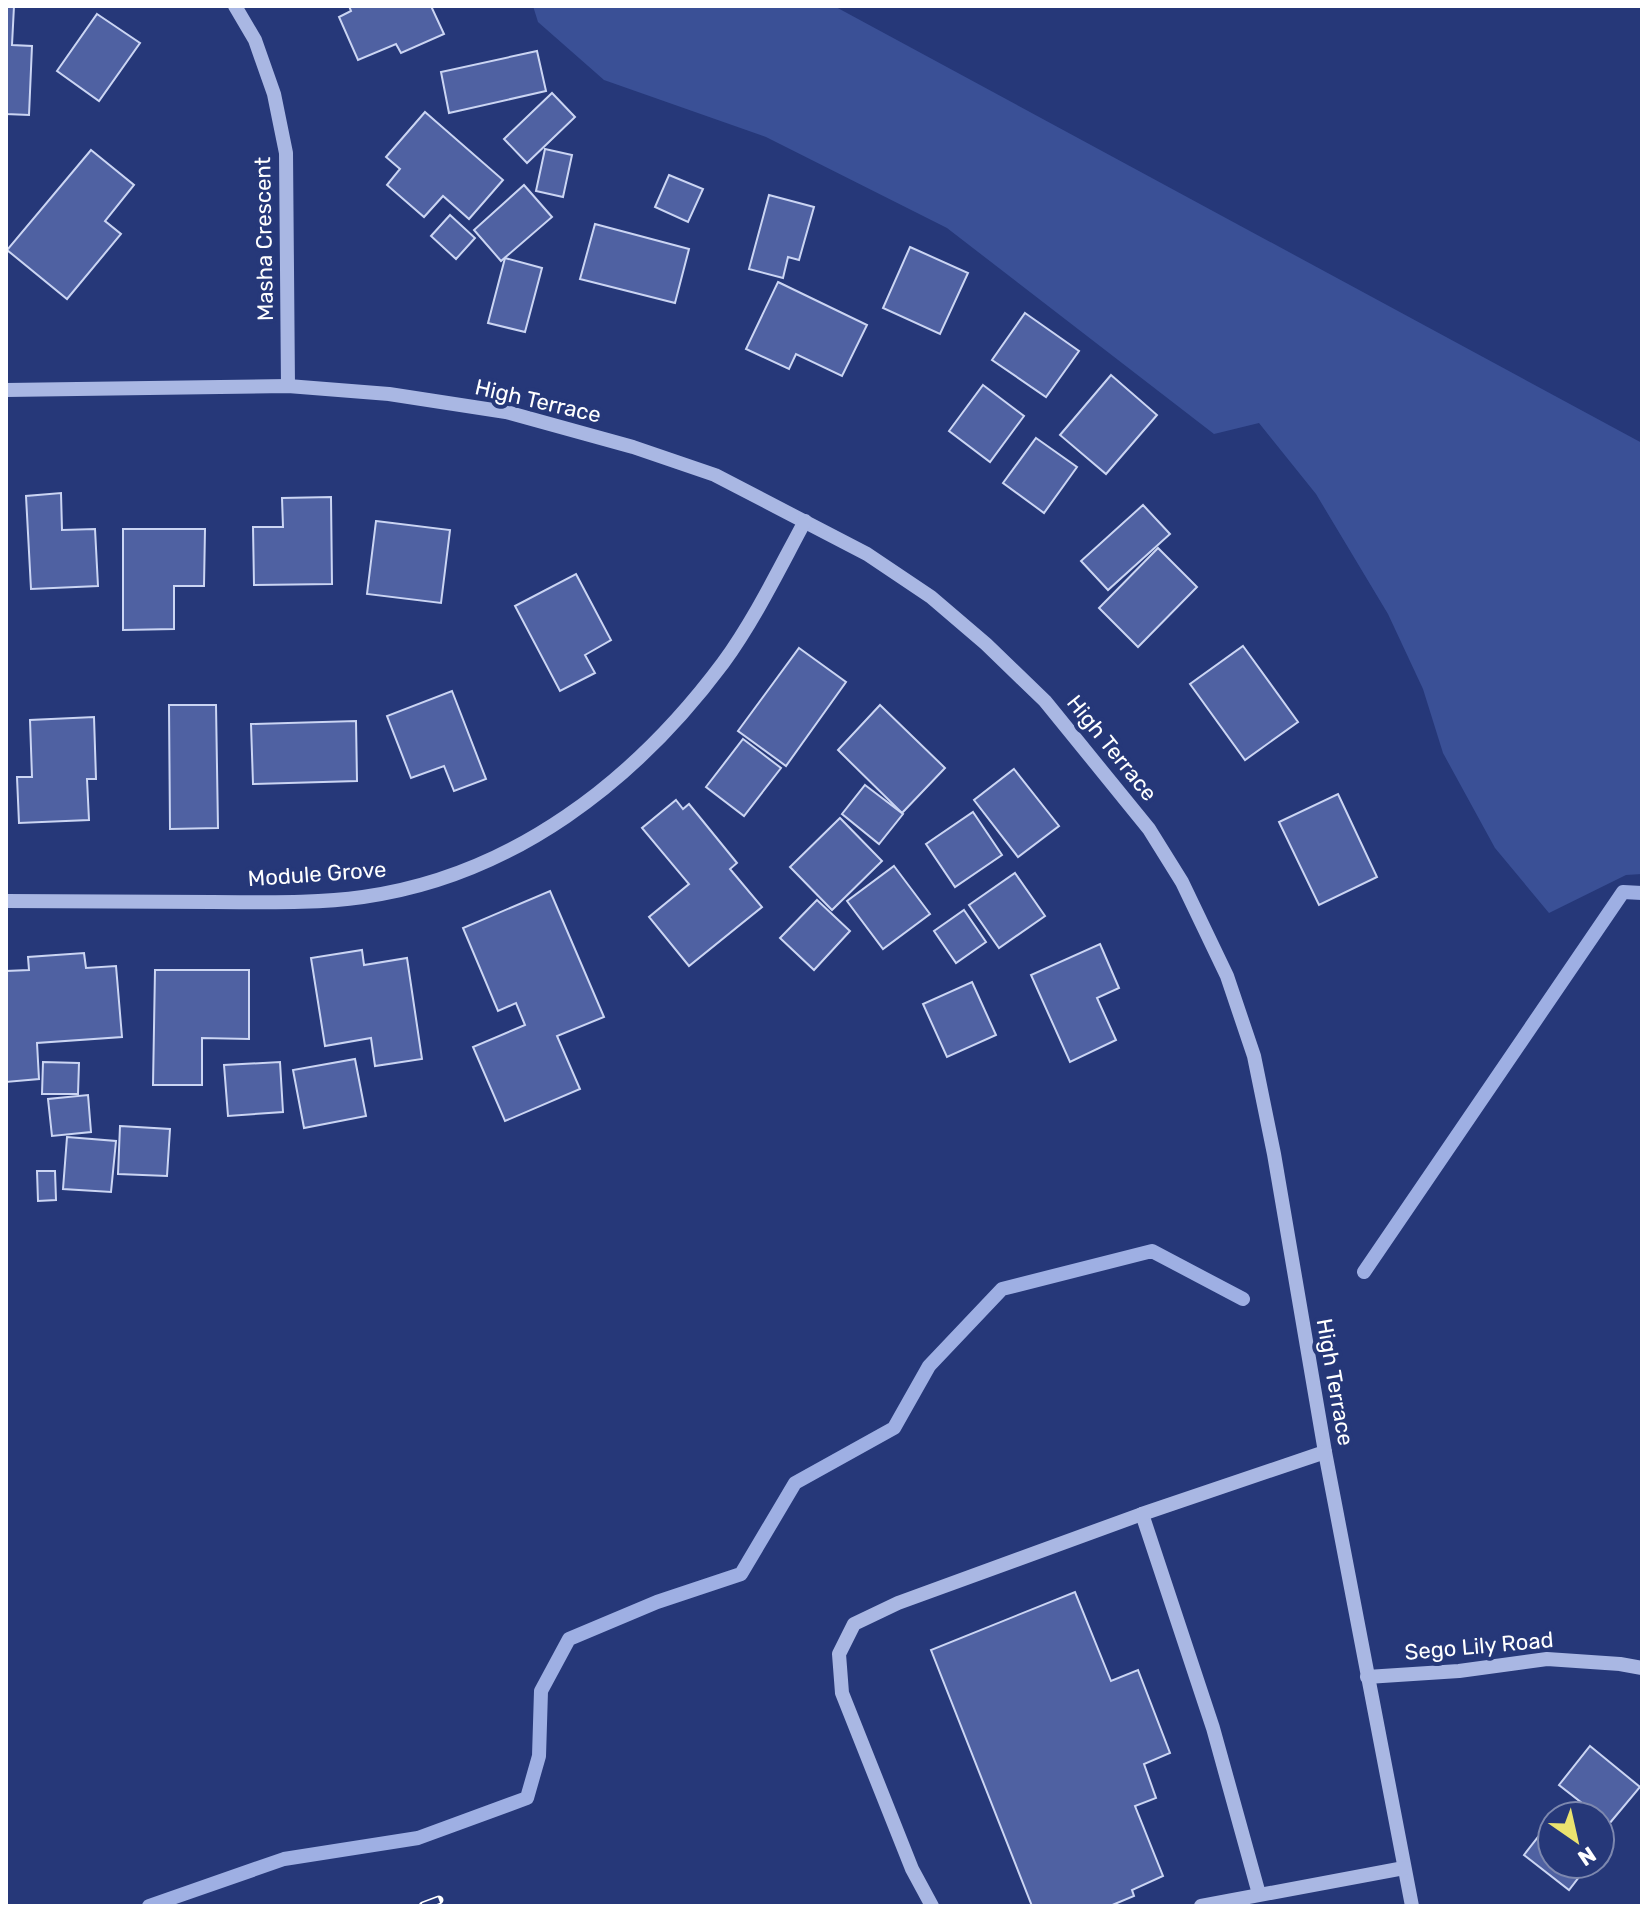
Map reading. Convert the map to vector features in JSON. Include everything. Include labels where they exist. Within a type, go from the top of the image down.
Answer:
[{"type":"street","name":"Masha Crescent","points":[[235,6],[255,40],[274,94],[286,153],[288,386]]},
{"type":"street","name":"High Terrace","points":[[6,390],[288,386],[389,394],[506,412],[633,447],[715,475],[867,554],[931,597],[1045,701],[1149,829],[1182,882],[1227,976],[1254,1056],[1277,1169],[1325,1452],[1412,1906]]},
{"type":"street","name":"Module Grove","points":[[6,901],[269,902],[362,897],[432,883],[501,856],[581,808],[628,770],[672,727],[724,660],[760,604],[805,521]]},
{"type":"street","points":[[932,1906],[912,1869],[842,1693],[839,1654],[854,1624],[898,1603],[1142,1514],[1325,1452]]},
{"type":"street","points":[[1142,1514],[1213,1728],[1259,1894]]},
{"type":"street","name":"Sego Lily Road","points":[[1367,1677],[1459,1671],[1547,1659],[1642,1668]]},
{"type":"street","points":[[1201,1906],[1404,1868]]},
{"type":"shaded area","points":[[533,6],[834,6],[1642,443],[1642,874],[1626,875],[1549,913],[1495,848],[1443,753],[1423,689],[1388,614],[1316,494],[1259,423],[1214,434],[947,228],[766,137],[604,80],[538,22]]},
{"type":"building","points":[[6,6],[14,6],[12,45],[32,46],[29,115],[6,114]]},
{"type":"building","points":[[349,6],[431,6],[444,34],[401,53],[396,44],[358,60],[339,17],[351,11]]},
{"type":"building","points":[[97,14],[140,43],[99,101],[57,71]]},
{"type":"building","points":[[537,51],[546,91],[449,113],[441,72]]},
{"type":"building","points":[[552,93],[575,117],[527,163],[504,139]]},
{"type":"building","points":[[425,112],[503,180],[469,219],[443,196],[424,217],[387,185],[400,169],[386,157]]},
{"type":"building","points":[[545,149],[572,155],[563,197],[536,191]]},
{"type":"building","points":[[91,150],[134,185],[105,221],[121,234],[67,299],[7,250]]},
{"type":"building","points":[[669,175],[703,189],[688,222],[655,207]]},
{"type":"building","points":[[524,185],[552,217],[501,261],[474,230]]},
{"type":"building","points":[[769,195],[814,207],[799,260],[788,257],[783,278],[749,269]]},
{"type":"building","points":[[450,215],[475,238],[456,259],[431,236]]},
{"type":"building","points":[[595,224],[689,249],[675,303],[580,279]]},
{"type":"building","points":[[910,247],[968,273],[940,334],[883,308]]},
{"type":"building","points":[[505,258],[542,268],[525,332],[488,323]]},
{"type":"building","points":[[778,282],[867,325],[842,376],[796,354],[789,369],[746,349]]},
{"type":"building","points":[[1025,313],[1079,351],[1046,397],[992,360]]},
{"type":"building","points":[[1111,375],[1157,415],[1106,474],[1060,435]]},
{"type":"building","points":[[983,385],[1024,416],[990,462],[949,431]]},
{"type":"building","points":[[1036,438],[1077,467],[1044,513],[1003,483]]},
{"type":"building","points":[[61,493],[62,530],[95,529],[98,586],[31,589],[26,496]]},
{"type":"building","points":[[331,497],[332,584],[254,585],[253,527],[283,527],[282,498]]},
{"type":"building","points":[[1143,505],[1170,534],[1108,590],[1081,561]]},
{"type":"building","points":[[376,521],[450,530],[441,603],[367,594]]},
{"type":"building","points":[[123,529],[205,529],[204,586],[174,586],[174,629],[123,630]]},
{"type":"building","points":[[1158,548],[1197,587],[1138,647],[1099,608]]},
{"type":"building","points":[[576,574],[611,640],[585,655],[595,673],[560,691],[515,606]]},
{"type":"building","points":[[1243,646],[1298,722],[1245,760],[1190,684]]},
{"type":"building","points":[[799,648],[846,682],[786,766],[738,731]]},
{"type":"building","points":[[452,691],[486,779],[454,791],[444,766],[411,778],[387,716]]},
{"type":"building","points":[[169,705],[216,705],[218,828],[170,829]]},
{"type":"building","points":[[880,705],[945,768],[902,813],[838,750]]},
{"type":"building","points":[[94,717],[96,779],[87,779],[89,820],[19,823],[17,777],[32,777],[30,720]]},
{"type":"building","points":[[356,721],[357,781],[253,784],[251,724]]},
{"type":"building","points":[[743,739],[781,768],[744,816],[706,787]]},
{"type":"building","points":[[1014,769],[1059,826],[1018,857],[974,800]]},
{"type":"building","points":[[865,785],[903,814],[879,844],[842,814]]},
{"type":"building","points":[[1338,794],[1377,877],[1319,905],[1279,822]]},
{"type":"building","points":[[676,800],[683,809],[689,804],[737,863],[730,869],[762,907],[689,966],[649,917],[689,884],[642,828]]},
{"type":"building","points":[[973,812],[1002,855],[955,887],[926,844]]},
{"type":"building","points":[[840,818],[882,861],[832,910],[790,867]]},
{"type":"building","points":[[894,866],[930,914],[883,949],[847,901]]},
{"type":"building","points":[[1015,873],[1045,916],[999,948],[969,905]]},
{"type":"building","points":[[550,891],[604,1017],[557,1036],[580,1089],[505,1121],[473,1047],[525,1025],[516,1003],[498,1011],[463,928]]},
{"type":"building","points":[[817,900],[850,931],[814,970],[780,938]]},
{"type":"building","points":[[964,910],[986,942],[956,963],[934,931]]},
{"type":"building","points":[[1100,944],[1119,988],[1097,998],[1116,1040],[1070,1062],[1031,975]]},
{"type":"building","points":[[362,950],[364,965],[407,958],[422,1059],[375,1066],[371,1038],[325,1046],[311,958]]},
{"type":"building","points":[[84,953],[86,968],[116,966],[122,1037],[37,1043],[39,1079],[6,1082],[6,971],[29,970],[28,957]]},
{"type":"building","points":[[155,970],[249,970],[249,1039],[202,1038],[202,1085],[153,1085]]},
{"type":"building","points":[[972,982],[996,1035],[947,1057],[923,1004]]},
{"type":"building","points":[[355,1059],[366,1116],[304,1128],[293,1070]]},
{"type":"building","points":[[43,1062],[79,1063],[78,1094],[42,1094]]},
{"type":"building","points":[[280,1062],[283,1112],[228,1116],[224,1065]]},
{"type":"building","points":[[88,1095],[91,1132],[52,1136],[48,1099]]},
{"type":"building","points":[[120,1126],[170,1129],[167,1176],[118,1174]]},
{"type":"building","points":[[67,1137],[116,1141],[111,1192],[63,1189]]},
{"type":"building","points":[[37,1171],[55,1171],[56,1200],[38,1201]]},
{"type":"building","points":[[1075,1592],[1111,1681],[1138,1670],[1170,1753],[1144,1764],[1156,1798],[1135,1806],[1163,1876],[1132,1890],[1134,1896],[1110,1906],[1032,1906],[931,1650]]},
{"type":"building","points":[[1590,1746],[1640,1787],[1616,1816],[1616,1800],[1578,1800],[1559,1785]]},
{"type":"building","points":[[1536,1840],[1536,1864],[1524,1855]]},
{"type":"building","points":[[1556,1880],[1577,1880],[1569,1890]]},
{"type":"waterway","points":[[1364,1272],[1623,892],[1642,893]]},
{"type":"waterway","points":[[149,1906],[284,1859],[418,1838],[527,1798],[539,1756],[541,1691],[569,1639],[657,1602],[741,1574],[795,1483],[894,1428],[929,1366],[1002,1289],[1152,1251],[1243,1299]]},
{"type":"railway","points":[[423,1906],[439,1900]]}]
